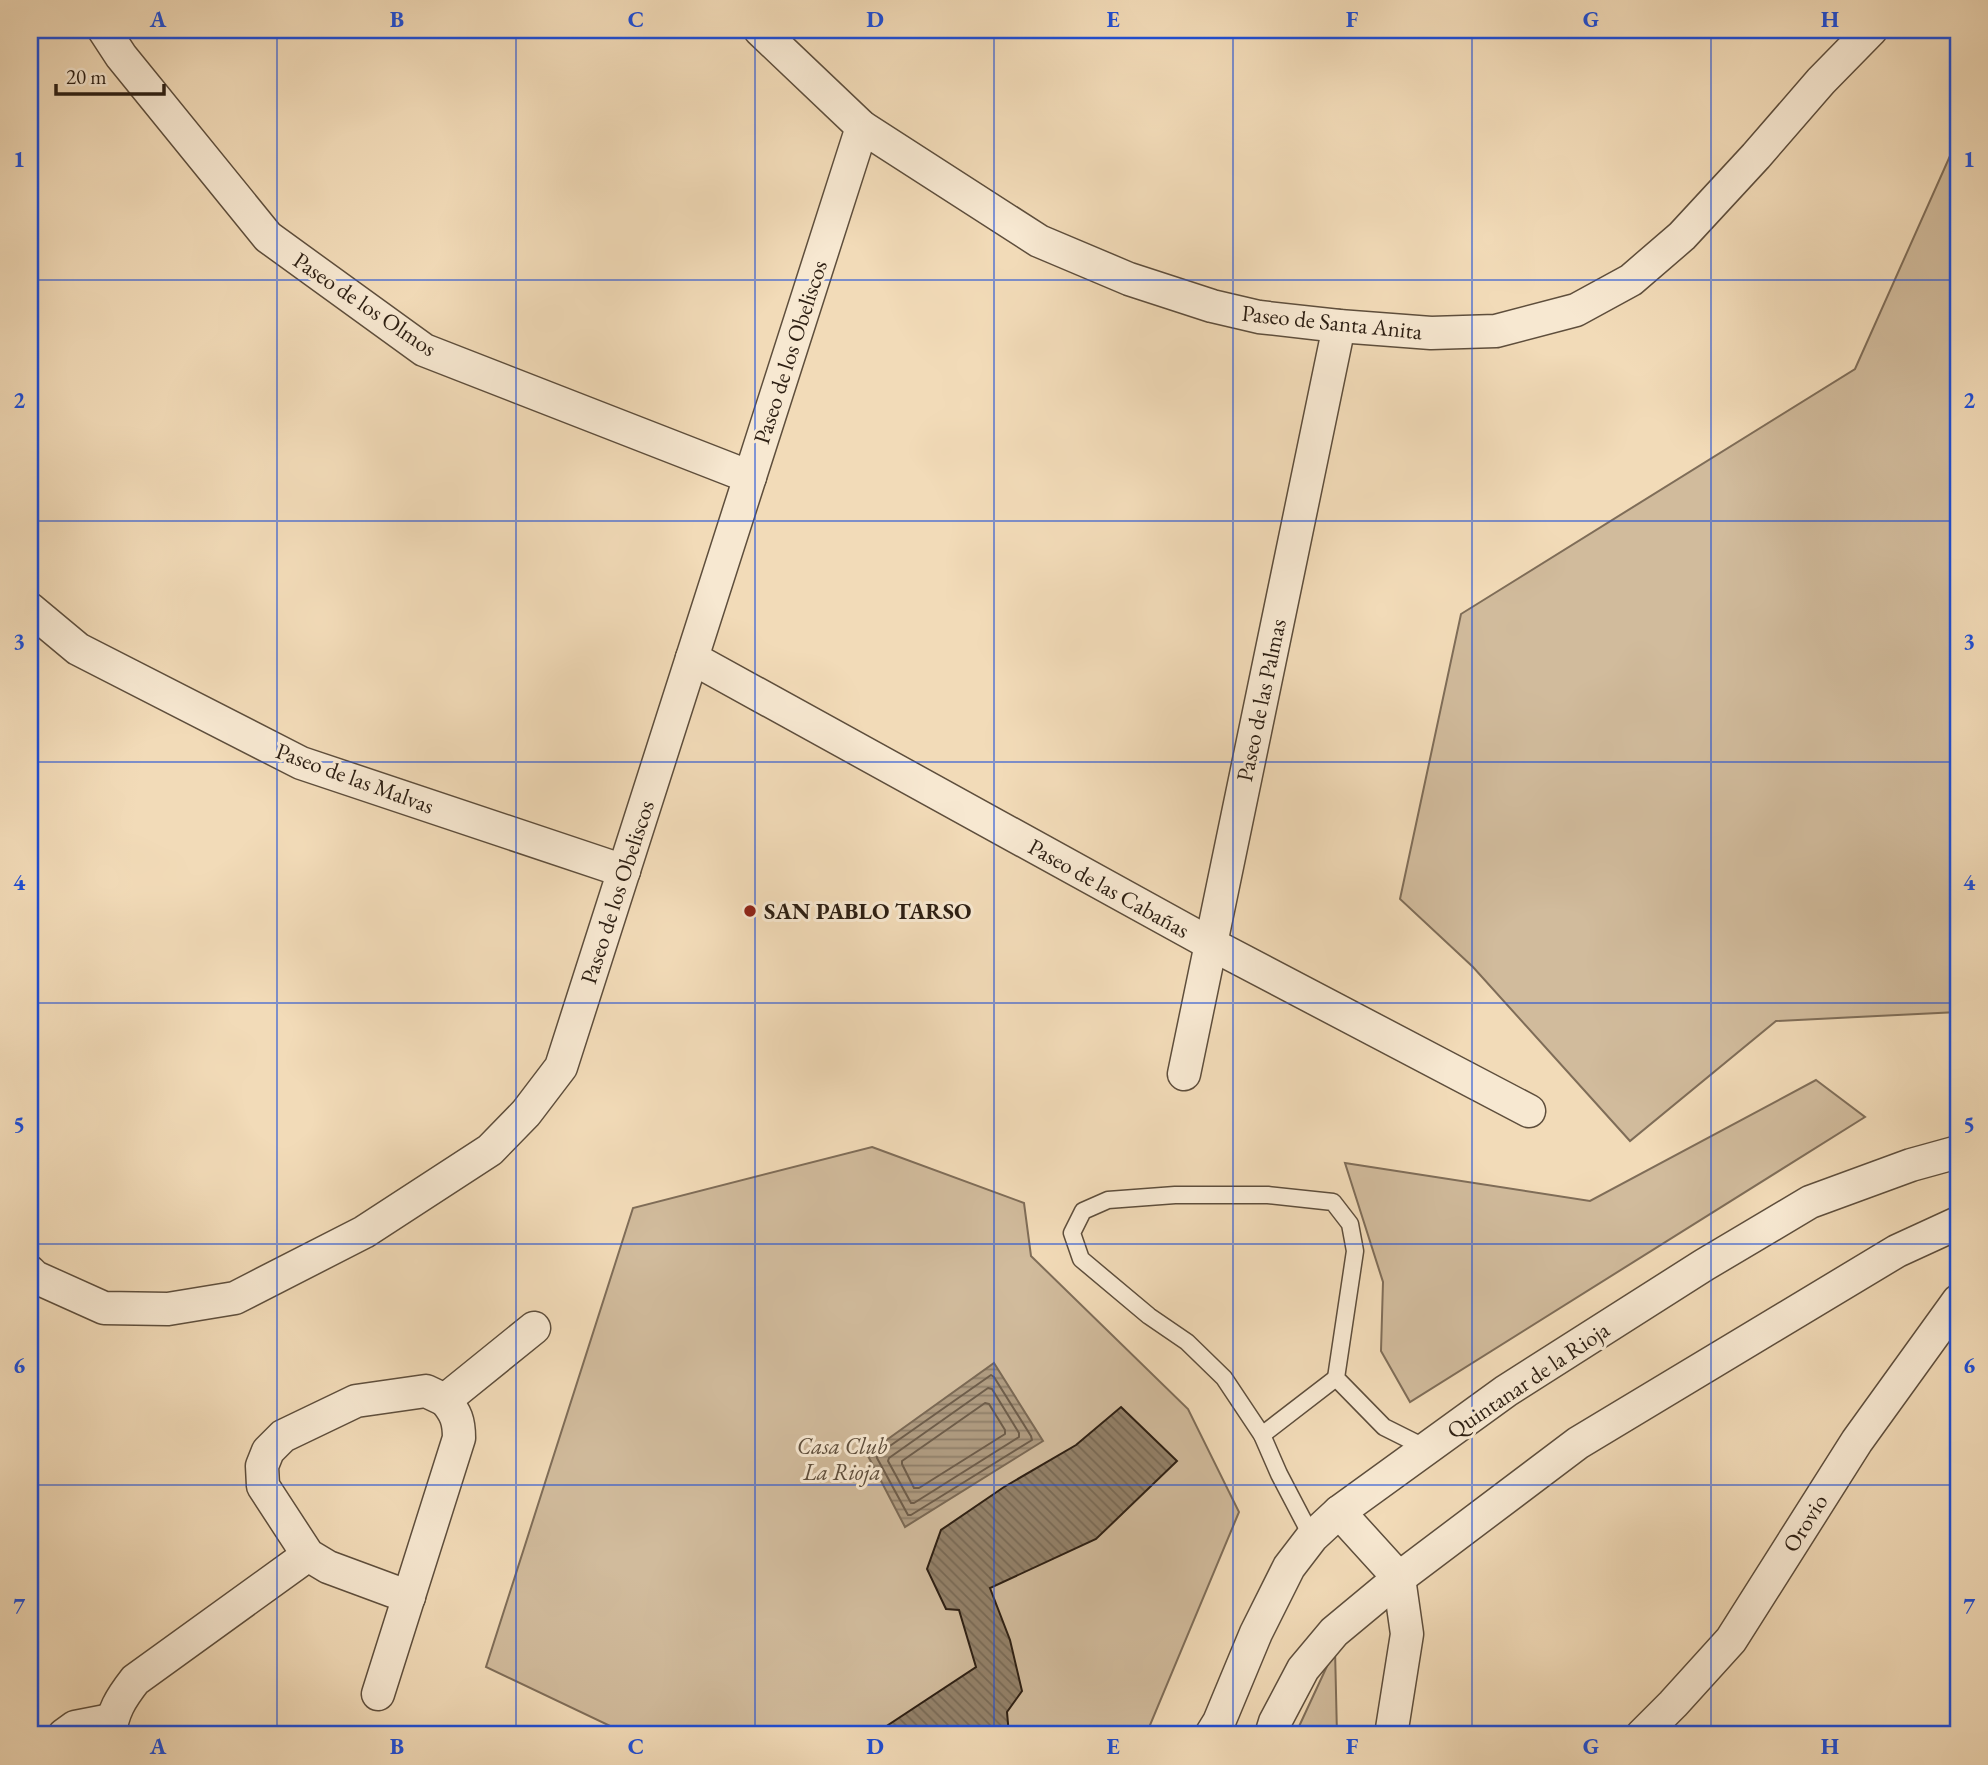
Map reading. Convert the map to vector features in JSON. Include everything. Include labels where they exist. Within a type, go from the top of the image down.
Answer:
[{"type":"street","name":"Paseo de los Olmos","points":[[104,30],[121,56],[268,237],[424,350],[750,477]]},
{"type":"street","name":"Paseo de Santa Anita","points":[[760,30],[862,127],[1040,241],[1129,279],[1212,306],[1259,317],[1431,333],[1496,331],[1576,310],[1631,280],[1682,236],[1821,81],[1871,30]]},
{"type":"street","name":"Paseo de los Obeliscos","points":[[30,1272],[35,1277],[104,1308],[168,1309],[234,1298],[364,1232],[490,1150],[526,1114],[561,1067],[862,127]]},
{"type":"street","name":"Paseo de las Palmas","points":[[1184,1074],[1339,326]]},
{"type":"street","name":"Paseo de las Malvas","points":[[30,609],[78,649],[301,763],[624,871]]},
{"type":"street","name":"Paseo de las Cabañas","points":[[692,658],[1211,944],[1529,1111]]},
{"type":"street","name":"Quintanar de la Rioja","points":[[1211,1735],[1256,1633],[1289,1567],[1312,1537],[1339,1512],[1517,1383],[1704,1265],[1810,1202],[1911,1165],[1958,1152]]},
{"type":"street","points":[[1271,1735],[1303,1669],[1334,1632],[1399,1578],[1578,1443],[1897,1251],[1958,1223]]},
{"type":"street","name":"Orovio","points":[[1642,1735],[1731,1640],[1857,1441],[1958,1301]]},
{"type":"street","points":[[445,1400],[534,1328]]},
{"type":"street","points":[[378,1694],[409,1597],[459,1438],[456,1412],[445,1400],[426,1391],[356,1401],[283,1436],[268,1451],[262,1466],[263,1486],[308,1555],[328,1567],[409,1597]]},
{"type":"street","points":[[1339,1512],[1399,1578],[1407,1634],[1391,1735]]},
{"type":"street","points":[[64,1735],[75,1727],[111,1728],[118,1702],[135,1680],[308,1555]]},
{"type":"lane","points":[[1262,1435],[1336,1378],[1355,1251],[1350,1224],[1332,1202],[1268,1195],[1175,1195],[1108,1200],[1083,1211],[1072,1233],[1081,1259],[1149,1315],[1187,1342],[1224,1378],[1262,1435],[1312,1537]]},
{"type":"lane","points":[[1336,1378],[1384,1427],[1426,1448]]},
{"type":"green space","points":[[1958,138],[1958,1012],[1776,1021],[1630,1141],[1473,967],[1400,899],[1461,614],[1855,369]]},
{"type":"green space","points":[[1816,1080],[1865,1117],[1410,1402],[1381,1351],[1383,1282],[1345,1163],[1590,1201]]},
{"type":"green space","name":"Casa Club La Rioja","points":[[872,1147],[1024,1203],[1031,1256],[1188,1409],[1239,1512],[1148,1730],[1143,1735],[629,1735],[486,1667],[633,1208]]},
{"type":"green space","points":[[1335,1649],[1337,1735],[1295,1735]]},
{"type":"water","points":[[994,1363],[1043,1441],[905,1527],[867,1454]]},
{"type":"building","points":[[1121,1407],[1177,1461],[1096,1539],[990,1588],[1010,1640],[1022,1691],[1007,1712],[1009,1735],[873,1735],[976,1667],[959,1610],[946,1609],[927,1569],[941,1530],[1004,1487],[1076,1445]]},
{"type":"place","name":"SAN PABLO TARSO","points":[[750,911]]}]
